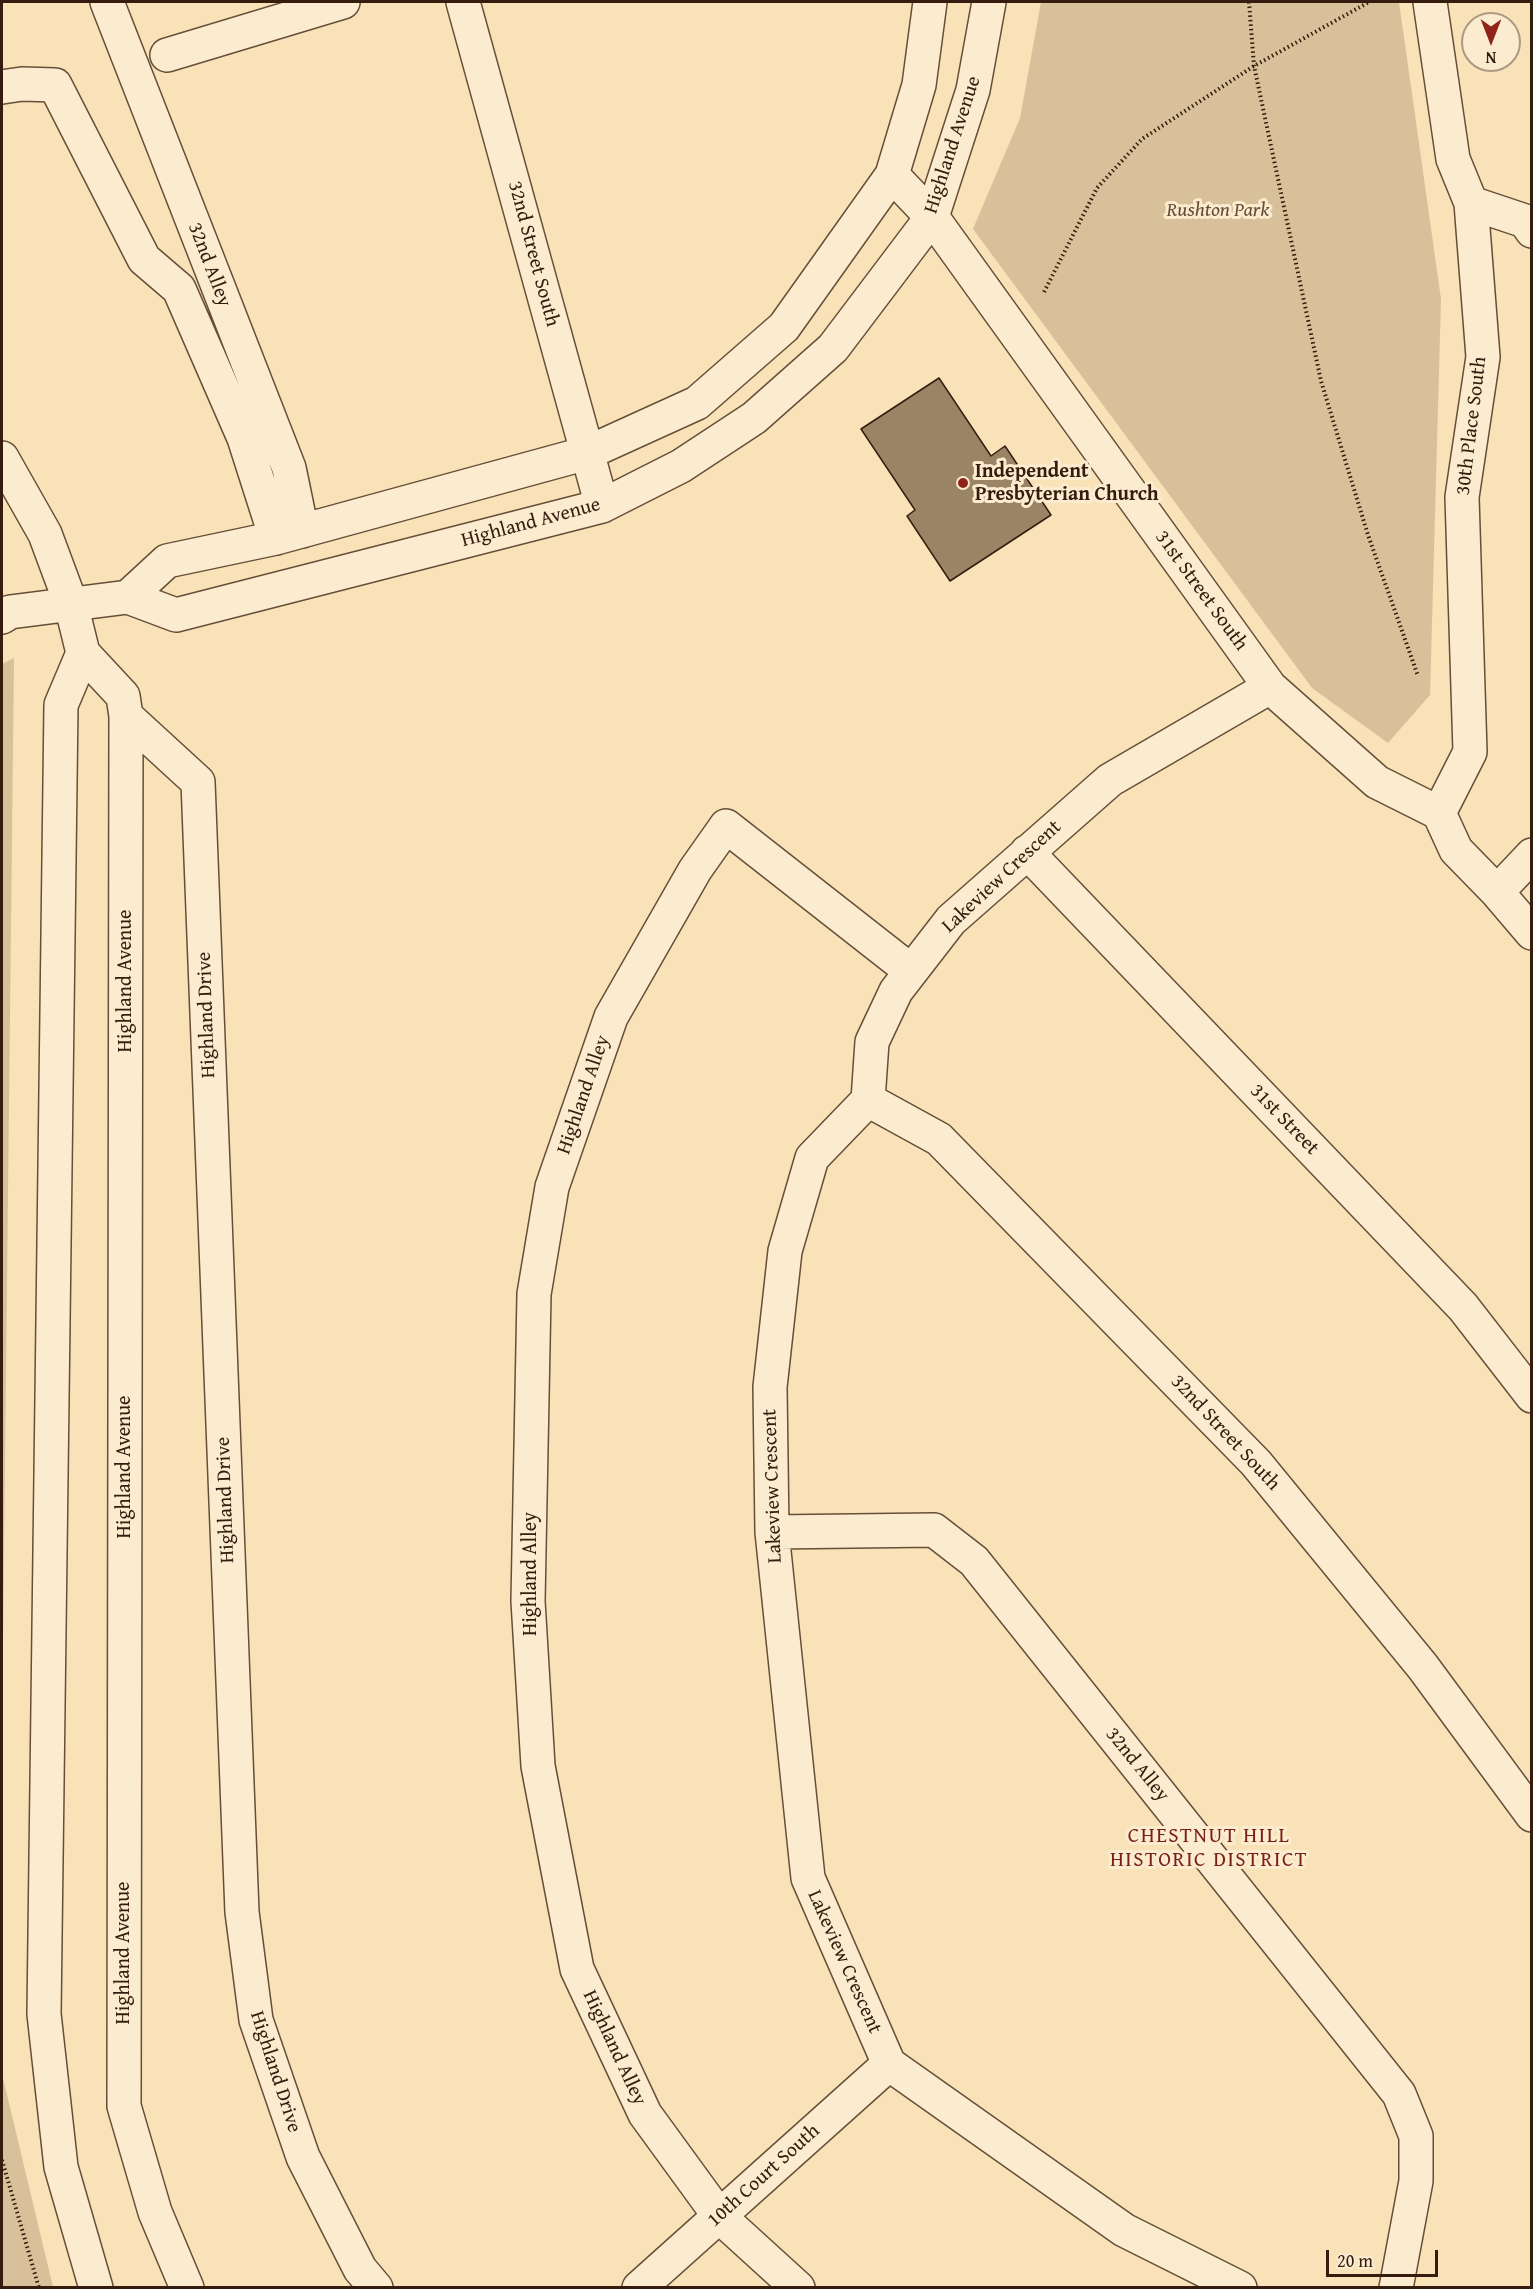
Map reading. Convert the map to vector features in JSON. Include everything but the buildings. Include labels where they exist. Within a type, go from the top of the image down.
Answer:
[{"type":"street","name":"32nd Alley","points":[[107,2],[289,468],[289,535]]},
{"type":"street","points":[[167,55],[343,2]]},
{"type":"street","name":"32nd Street South","points":[[463,2],[602,506]]},
{"type":"street","points":[[128,597],[167,561],[289,535],[587,453],[697,403],[784,327],[892,175],[919,85],[930,2]]},
{"type":"street","name":"Highland Avenue","points":[[187,2288],[155,2212],[124,2106],[126,716],[123,696],[83,653],[71,604],[128,597],[176,615],[602,506],[681,466],[754,418],[833,348],[932,217],[973,90],[989,2]]},
{"type":"street","name":"30th Place South","points":[[1430,2],[1454,159],[1471,202],[1483,357],[1462,497],[1470,752],[1439,813]]},
{"type":"street","points":[[2,87],[22,84],[55,85],[144,259],[179,289],[289,535]]},
{"type":"street","name":"31st Street South","points":[[892,175],[932,217],[1270,687],[1377,782],[1439,813]]},
{"type":"street","points":[[1471,202],[1525,221],[1532,231]]},
{"type":"street","points":[[2,458],[45,534],[71,604],[10,612],[2,616]]},
{"type":"street","points":[[83,653],[61,705],[44,2014],[61,2168],[96,2288]]},
{"type":"street","name":"Lakeview Crescent","points":[[889,2064],[808,1878],[772,1532],[770,1387],[785,1251],[813,1158],[868,1100],[872,1042],[896,991],[951,920],[1110,780],[1270,687]]},
{"type":"street","name":"Highland Drive","points":[[126,716],[198,782],[242,1912],[256,2020],[303,2157],[360,2269],[376,2288]]},
{"type":"street","points":[[1439,813],[1456,850],[1497,892],[1532,933]]},
{"type":"street","name":"Highland Alley","points":[[798,2288],[720,2217],[645,2114],[577,1969],[538,1766],[528,1601],[534,1294],[552,1187],[611,1017],[695,870],[726,826],[911,971]]},
{"type":"street","name":"31st Street","points":[[1027,852],[1463,1307],[1532,1396]]},
{"type":"street","points":[[1497,892],[1532,855]]},
{"type":"street","name":"32nd Street South","points":[[868,1100],[939,1139],[1256,1463],[1423,1667],[1532,1815]]},
{"type":"street","name":"32nd Alley","points":[[772,1532],[934,1530],[974,1561],[1399,2094],[1416,2136],[1416,2181],[1396,2288]]},
{"type":"street","points":[[889,2064],[1124,2230],[1240,2288]]},
{"type":"street","name":"10th Court South","points":[[639,2288],[889,2064]]},
{"type":"path","points":[[1249,2],[1254,66],[1321,381],[1368,535],[1418,676]]},
{"type":"path","points":[[1044,292],[1097,188],[1142,139],[1254,66],[1369,2]]},
{"type":"path","points":[[2,2160],[29,2262],[39,2288]]},
{"type":"green space","name":"Rushton Park","points":[[1041,2],[1399,2],[1441,299],[1430,695],[1388,743],[1312,688],[973,229],[1020,118]]},
{"type":"green space","points":[[14,658],[2,1729],[2,664]]},
{"type":"green space","points":[[2,2074],[53,2287],[2,2287]]},
{"type":"place","name":"Independent Presbyterian Church","points":[[963,483]]},
{"type":"district","name":"CHESTNUT HILL HISTORIC DISTRICT","points":[[1209,1849]]}]
